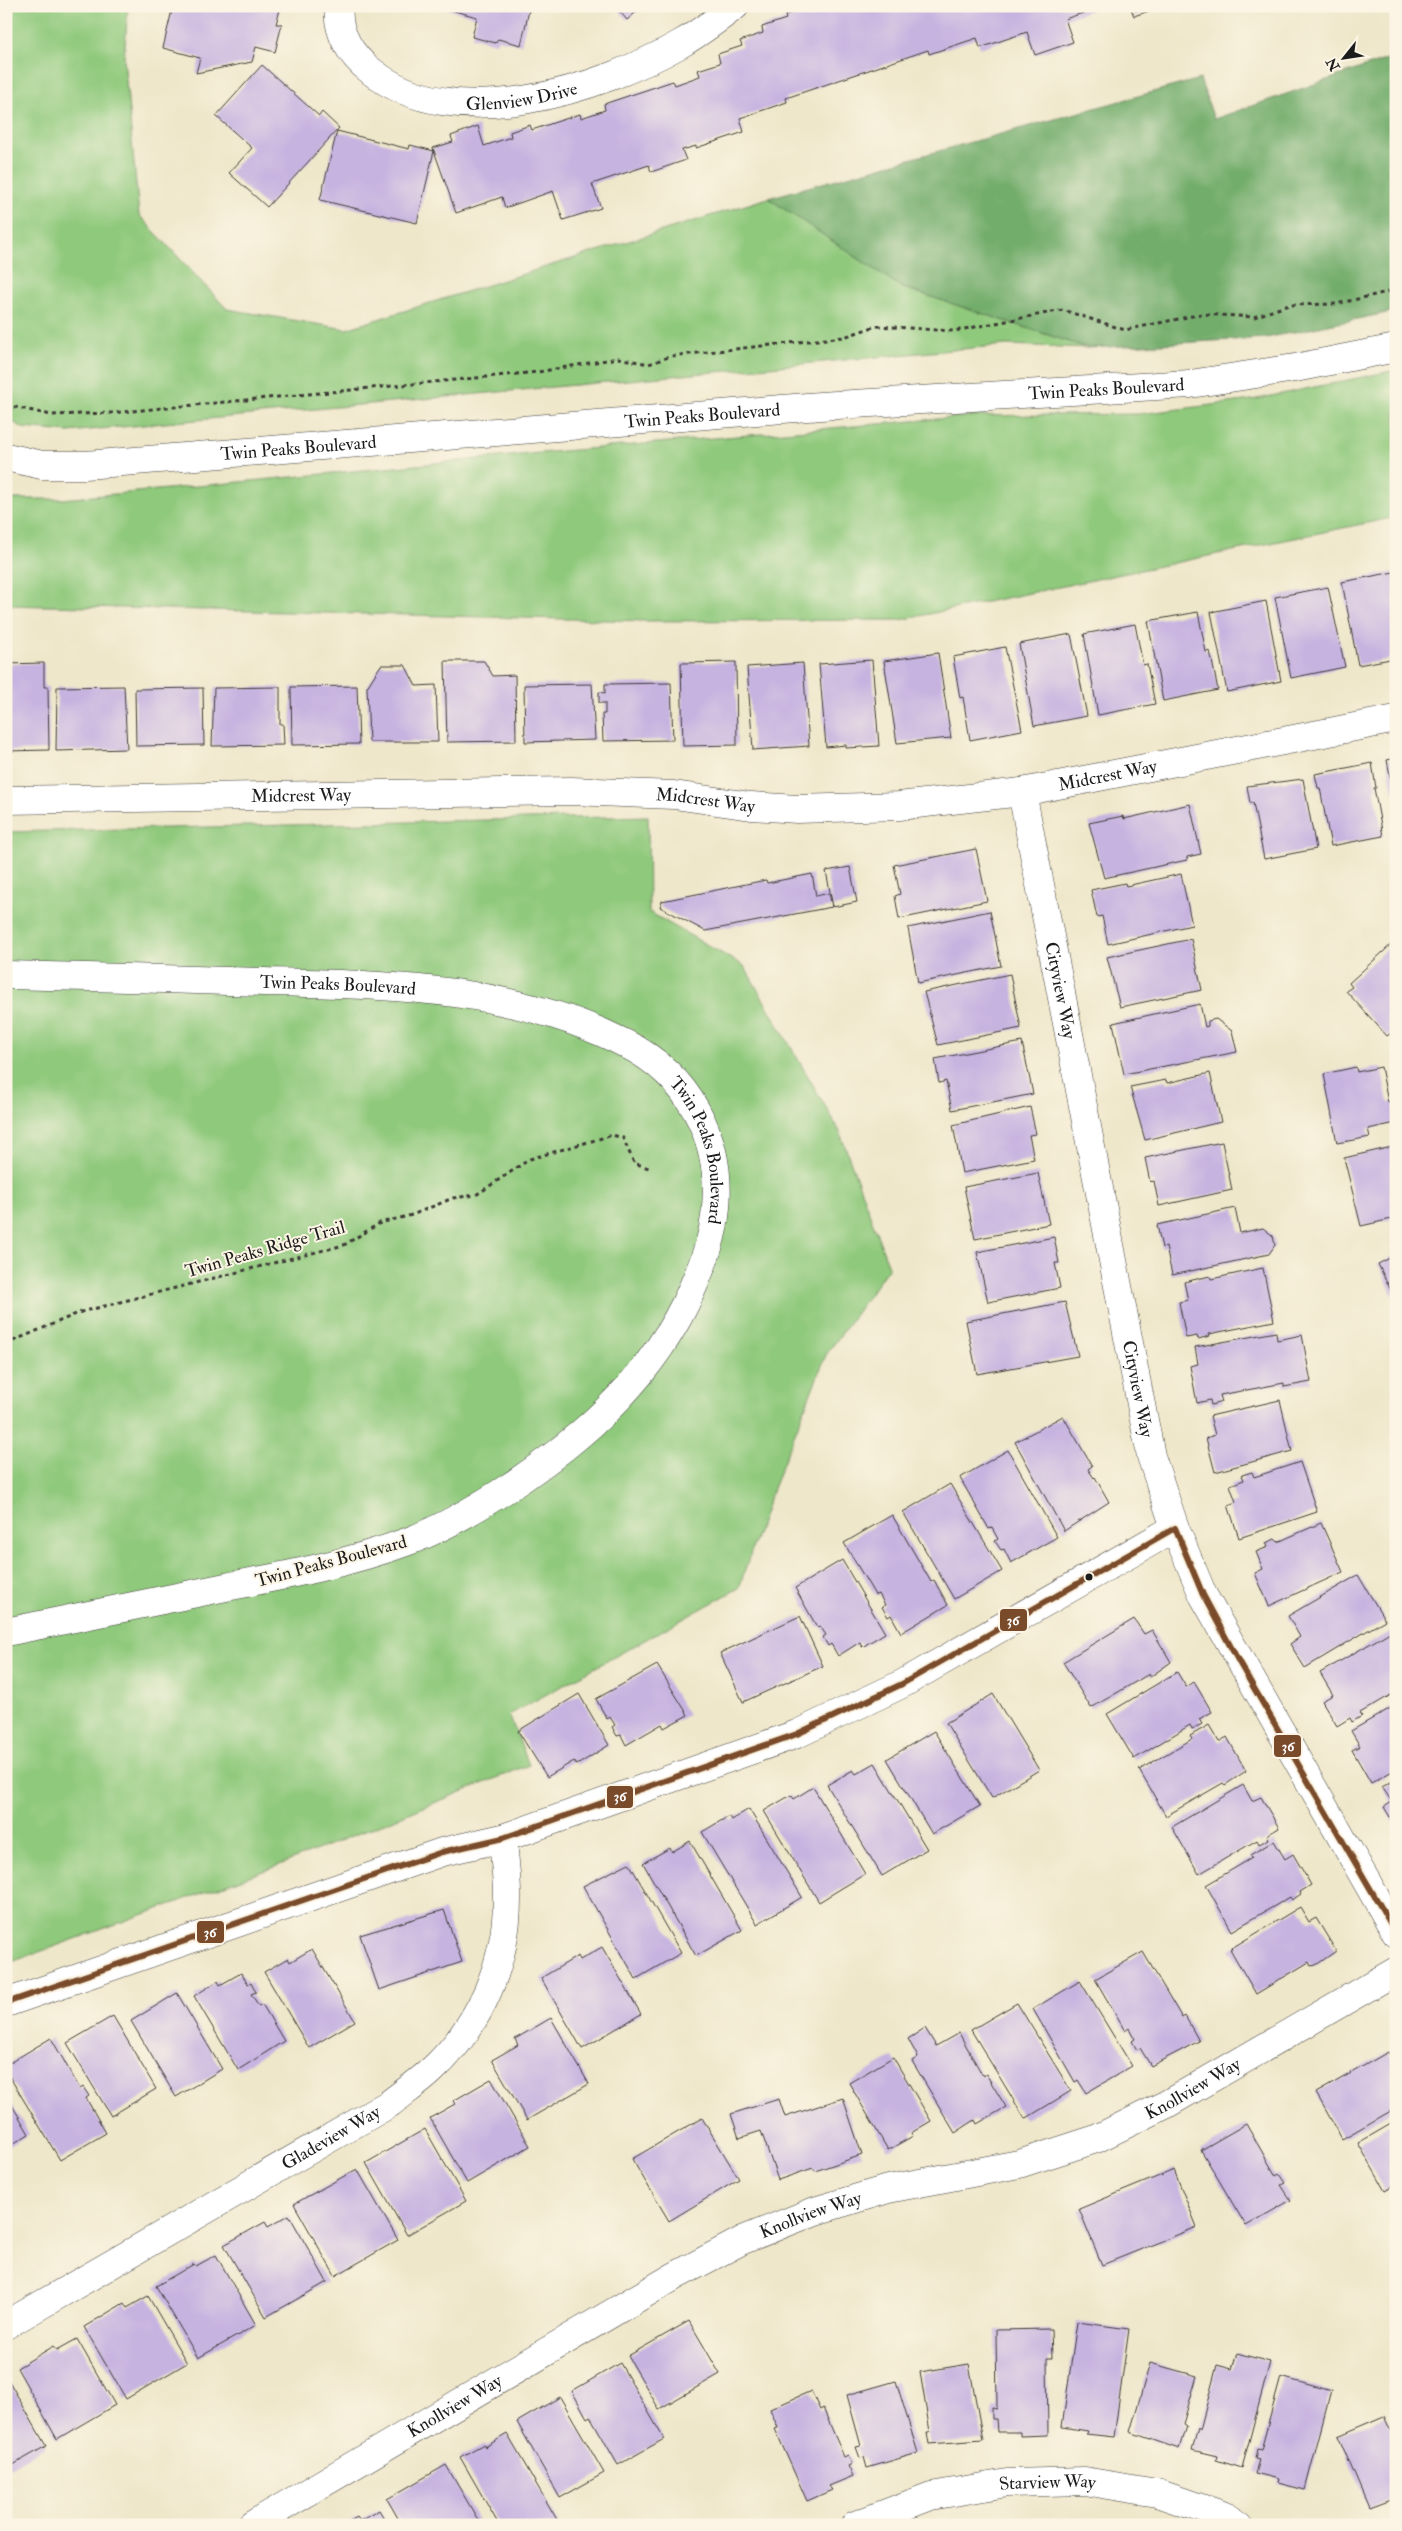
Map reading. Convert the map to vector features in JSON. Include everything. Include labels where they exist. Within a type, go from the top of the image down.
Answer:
[{"type":"street","name":"Glenview Drive","points":[[339,6],[344,38],[352,53],[379,78],[422,98],[474,104],[533,97],[590,83],[645,61],[682,43],[735,6]]},
{"type":"street","name":"Twin Peaks Boulevard","points":[[6,457],[42,464],[85,465],[820,406],[1190,384],[1271,372],[1396,348]]},
{"type":"street","name":"Midcrest Way","points":[[6,800],[571,791],[674,796],[751,806],[797,809],[899,806],[1022,792],[1396,719]]},
{"type":"street","name":"Cityview Way","points":[[1022,792],[1151,1456],[1175,1528],[1203,1595],[1236,1656],[1396,1933]]},
{"type":"street","name":"Twin Peaks Boulevard","points":[[6,975],[287,982],[439,990],[510,1001],[542,1010],[593,1029],[631,1046],[663,1069],[691,1099],[702,1119],[711,1145],[717,1183],[714,1225],[702,1267],[682,1313],[650,1362],[619,1398],[585,1431],[539,1467],[488,1501],[414,1539],[355,1558],[282,1576],[6,1632]]},
{"type":"street","points":[[6,2002],[442,1852],[503,1838],[796,1734],[902,1684],[1175,1528]]},
{"type":"street","name":"Gladeview Way","points":[[6,2325],[389,2104],[431,2071],[466,2032],[490,1990],[503,1943],[507,1896],[503,1838]]},
{"type":"street","name":"Knollview Way","points":[[252,2525],[675,2276],[744,2240],[815,2211],[888,2189],[1019,2164],[1096,2139],[1167,2104],[1396,1971]]},
{"type":"street","name":"Starview Way","points":[[854,2525],[931,2496],[1008,2483],[1084,2481],[1157,2493],[1227,2517],[1239,2525]]},
{"type":"path","points":[[6,405],[51,415],[111,413],[538,372],[618,358],[649,364],[671,356],[844,337],[876,326],[954,331],[1063,310],[1125,330],[1202,314],[1254,317],[1289,305],[1336,304],[1396,290]]},
{"type":"path","name":"Twin Peaks Ridge Trail","points":[[6,1344],[82,1312],[344,1245],[380,1223],[412,1216],[453,1198],[476,1195],[530,1159],[612,1135],[623,1138],[634,1163],[649,1168]]},
{"type":"green space","points":[[6,6],[128,6],[124,59],[139,215],[227,309],[346,329],[768,198],[901,287],[1088,348],[1006,345],[68,432],[23,428],[6,418]]},
{"type":"green space","points":[[1396,56],[1396,311],[1266,338],[1088,348],[901,287],[768,198],[1200,79],[1214,119]]},
{"type":"green space","points":[[1396,370],[1396,517],[900,620],[644,621],[6,605],[6,499],[63,499],[551,452],[971,416],[1139,414],[1252,400]]},
{"type":"green space","points":[[648,816],[649,912],[744,966],[839,1130],[889,1267],[826,1355],[770,1496],[739,1588],[509,1715],[529,1765],[277,1866],[6,1964],[6,832]]},
{"type":"building","points":[[173,6],[281,6],[276,24],[282,24],[275,52],[256,47],[252,62],[196,73],[200,58],[163,48]]},
{"type":"building","points":[[436,6],[530,6],[521,45],[498,39],[496,43],[472,37],[477,17]]},
{"type":"building","points":[[615,6],[643,6],[627,20]]},
{"type":"building","points":[[824,6],[1101,7],[1065,19],[1073,42],[1035,55],[1027,32],[980,48],[977,38],[929,54],[928,50],[786,98],[787,102],[740,118],[744,132],[696,148],[696,146],[682,150],[686,160],[651,172],[649,165],[592,184],[601,208],[563,220],[553,191],[505,208],[502,197],[456,213],[433,148],[453,142],[451,136],[478,126],[484,146],[511,137],[510,132],[530,125],[532,130],[580,114],[581,118],[605,110],[604,104],[673,81],[675,85],[700,76],[698,70],[720,63],[718,54],[742,46],[740,41],[763,33],[762,27],[786,19],[785,15],[807,7],[809,11]]},
{"type":"building","points":[[1130,6],[1161,6],[1161,7],[1134,16]]},
{"type":"building","points":[[262,65],[319,116],[322,112],[339,128],[267,207],[229,173],[252,148],[216,116]]},
{"type":"building","points":[[337,131],[409,149],[410,145],[434,151],[417,223],[320,200]]},
{"type":"building","points":[[1394,572],[1396,658],[1358,665],[1342,582]]},
{"type":"building","points":[[1328,587],[1345,667],[1291,678],[1275,597]]},
{"type":"building","points":[[1266,601],[1281,681],[1227,692],[1211,612]]},
{"type":"building","points":[[1198,612],[1206,652],[1210,651],[1218,690],[1163,701],[1148,621]]},
{"type":"building","points":[[1135,624],[1143,665],[1147,664],[1155,704],[1098,715],[1084,634]]},
{"type":"building","points":[[1071,634],[1087,716],[1034,726],[1019,644]]},
{"type":"building","points":[[1005,647],[1022,730],[970,740],[963,697],[960,698],[953,657]]},
{"type":"building","points":[[938,653],[951,738],[897,743],[884,661]]},
{"type":"building","points":[[872,660],[879,746],[846,748],[846,745],[826,747],[819,664]]},
{"type":"building","points":[[445,661],[484,661],[493,676],[515,675],[516,741],[447,742]]},
{"type":"building","points":[[736,662],[737,745],[683,746],[681,663]]},
{"type":"building","points":[[44,663],[44,687],[48,687],[49,750],[6,751],[6,664]]},
{"type":"building","points":[[803,663],[809,746],[753,750],[747,667]]},
{"type":"building","points":[[381,665],[405,665],[416,686],[436,685],[438,742],[369,742],[367,687]]},
{"type":"building","points":[[671,683],[673,740],[603,741],[602,714],[605,714],[605,703],[599,703],[599,692],[605,693],[605,684]]},
{"type":"building","points":[[592,684],[595,740],[525,742],[524,685]]},
{"type":"building","points":[[124,686],[127,749],[56,751],[57,687]]},
{"type":"building","points":[[357,686],[359,744],[292,745],[291,687]]},
{"type":"building","points":[[280,687],[280,724],[283,724],[284,745],[212,746],[214,688]]},
{"type":"building","points":[[203,688],[204,745],[136,746],[135,689]]},
{"type":"building","points":[[1396,758],[1396,790],[1393,791],[1387,760]]},
{"type":"building","points":[[1372,763],[1376,788],[1374,788],[1383,836],[1331,846],[1320,788],[1318,788],[1315,774]]},
{"type":"building","points":[[1303,779],[1316,849],[1264,859],[1253,803],[1250,803],[1247,786]]},
{"type":"building","points":[[1190,804],[1201,854],[1187,857],[1187,860],[1104,878],[1089,823],[1123,816],[1124,819]]},
{"type":"building","points":[[976,849],[987,901],[899,919],[895,896],[900,894],[894,865]]},
{"type":"building","points":[[850,867],[857,902],[833,907],[826,871]]},
{"type":"building","points":[[812,874],[816,896],[829,893],[832,907],[705,931],[660,907],[662,901],[766,880],[767,883]]},
{"type":"building","points":[[1181,874],[1192,925],[1108,944],[1102,916],[1097,917],[1091,890],[1125,883],[1126,886]]},
{"type":"building","points":[[990,911],[1001,966],[918,983],[908,928]]},
{"type":"building","points":[[1191,939],[1202,990],[1120,1007],[1107,957]]},
{"type":"building","points":[[1394,942],[1396,943],[1396,1029],[1387,1036],[1346,991],[1352,987],[1349,983]]},
{"type":"building","points":[[1010,974],[1021,1028],[938,1045],[924,992]]},
{"type":"building","points":[[1200,1004],[1205,1027],[1208,1026],[1208,1021],[1216,1019],[1232,1031],[1237,1052],[1124,1074],[1113,1023]]},
{"type":"building","points":[[1022,1042],[1033,1094],[952,1110],[946,1081],[939,1083],[935,1059]]},
{"type":"building","points":[[1356,1067],[1357,1072],[1381,1067],[1388,1102],[1394,1101],[1396,1123],[1368,1129],[1370,1137],[1337,1143],[1324,1074]]},
{"type":"building","points":[[1210,1073],[1221,1122],[1145,1140],[1130,1087],[1166,1080],[1167,1083]]},
{"type":"building","points":[[1030,1107],[1036,1134],[1029,1135],[1034,1159],[962,1173],[953,1125]]},
{"type":"building","points":[[1222,1142],[1232,1190],[1159,1206],[1154,1181],[1150,1182],[1145,1158]]},
{"type":"building","points":[[1392,1147],[1393,1153],[1396,1152],[1396,1218],[1361,1226],[1344,1158]]},
{"type":"building","points":[[1038,1173],[1049,1224],[975,1239],[964,1187]]},
{"type":"building","points":[[1235,1208],[1240,1233],[1263,1228],[1273,1236],[1275,1245],[1269,1254],[1172,1275],[1166,1247],[1162,1248],[1157,1225]]},
{"type":"building","points":[[1054,1237],[1059,1263],[1055,1263],[1060,1288],[988,1302],[977,1252]]},
{"type":"building","points":[[1396,1255],[1396,1301],[1378,1264]]},
{"type":"building","points":[[1263,1268],[1274,1321],[1209,1334],[1210,1336],[1198,1339],[1197,1336],[1186,1338],[1179,1302],[1188,1300],[1184,1282],[1210,1276],[1211,1279]]},
{"type":"building","points":[[1065,1302],[1078,1356],[977,1374],[966,1321]]},
{"type":"building","points":[[1276,1332],[1277,1340],[1302,1335],[1311,1382],[1284,1387],[1284,1383],[1220,1395],[1222,1402],[1211,1405],[1210,1400],[1197,1403],[1190,1366],[1198,1364],[1195,1347]]},
{"type":"building","points":[[1280,1400],[1292,1451],[1215,1472],[1206,1438],[1215,1435],[1210,1416]]},
{"type":"building","points":[[1063,1416],[1092,1466],[1088,1469],[1095,1477],[1109,1502],[1064,1531],[1015,1442]]},
{"type":"building","points":[[1008,1450],[1057,1537],[1011,1563],[1004,1549],[1001,1550],[995,1541],[998,1539],[992,1528],[989,1529],[960,1478]]},
{"type":"building","points":[[1300,1462],[1317,1512],[1239,1538],[1228,1505],[1236,1502],[1230,1485],[1244,1480],[1242,1475],[1252,1472],[1254,1477]]},
{"type":"building","points":[[950,1484],[1002,1571],[954,1599],[903,1512]]},
{"type":"building","points":[[892,1515],[931,1582],[934,1580],[948,1605],[901,1633],[891,1615],[888,1617],[882,1607],[885,1605],[879,1594],[875,1595],[844,1543]]},
{"type":"building","points":[[1321,1523],[1343,1572],[1269,1606],[1255,1573],[1263,1569],[1256,1552],[1268,1547],[1266,1543],[1275,1539],[1278,1542]]},
{"type":"building","points":[[842,1560],[885,1633],[862,1647],[860,1642],[838,1656],[831,1644],[828,1646],[823,1637],[826,1635],[820,1626],[817,1627],[795,1588]]},
{"type":"building","points":[[1358,1575],[1385,1620],[1305,1668],[1290,1644],[1300,1637],[1288,1616]]},
{"type":"building","points":[[800,1616],[823,1666],[743,1702],[720,1653]]},
{"type":"building","points":[[1134,1619],[1144,1634],[1152,1630],[1171,1662],[1150,1677],[1149,1674],[1091,1708],[1063,1662]]},
{"type":"building","points":[[1390,1632],[1396,1642],[1396,1692],[1360,1713],[1362,1716],[1352,1722],[1350,1718],[1337,1726],[1322,1701],[1333,1695],[1320,1673]]},
{"type":"building","points":[[657,1665],[688,1715],[664,1728],[662,1724],[626,1745],[621,1735],[617,1736],[612,1727],[615,1725],[610,1717],[607,1719],[596,1699]]},
{"type":"building","points":[[1177,1672],[1186,1687],[1194,1682],[1212,1712],[1199,1719],[1202,1724],[1192,1729],[1190,1725],[1134,1759],[1107,1714]]},
{"type":"building","points":[[579,1694],[609,1745],[577,1765],[574,1761],[547,1777],[518,1731]]},
{"type":"building","points":[[993,1694],[1039,1770],[992,1798],[946,1723]]},
{"type":"building","points":[[1396,1705],[1396,1769],[1371,1783],[1352,1750],[1360,1746],[1351,1731]]},
{"type":"building","points":[[1209,1725],[1219,1742],[1227,1737],[1246,1771],[1225,1785],[1223,1783],[1166,1816],[1139,1770],[1192,1739],[1190,1736]]},
{"type":"building","points":[[934,1731],[980,1806],[932,1834],[887,1759]]},
{"type":"building","points":[[875,1763],[927,1849],[882,1876],[827,1785],[853,1770],[856,1774]]},
{"type":"building","points":[[1396,1779],[1396,1827],[1384,1807],[1392,1802],[1382,1787]]},
{"type":"building","points":[[1243,1785],[1252,1801],[1261,1797],[1279,1828],[1267,1835],[1269,1839],[1259,1844],[1257,1840],[1199,1874],[1172,1827]]},
{"type":"building","points":[[813,1787],[865,1874],[819,1902],[764,1811],[791,1795],[794,1799]]},
{"type":"building","points":[[749,1809],[802,1897],[757,1924],[702,1832],[729,1816],[731,1820]]},
{"type":"building","points":[[690,1841],[742,1930],[696,1956],[643,1863],[670,1848],[672,1852]]},
{"type":"building","points":[[1274,1841],[1285,1859],[1293,1854],[1311,1885],[1292,1900],[1290,1897],[1232,1931],[1206,1885],[1252,1858],[1250,1855]]},
{"type":"building","points":[[629,1863],[681,1953],[636,1979],[583,1886]]},
{"type":"building","points":[[1300,1907],[1309,1922],[1316,1918],[1336,1951],[1316,1965],[1311,1966],[1309,1962],[1256,1994],[1230,1949]]},
{"type":"building","points":[[444,1910],[462,1962],[379,1990],[360,1935]]},
{"type":"building","points":[[602,1947],[641,2014],[582,2049],[541,1978],[578,1956],[580,1960]]},
{"type":"building","points":[[312,1949],[355,2021],[309,2048],[264,1972],[288,1958],[290,1962]]},
{"type":"building","points":[[1143,1952],[1182,2018],[1185,2016],[1199,2041],[1151,2066],[1140,2048],[1137,2050],[1132,2041],[1135,2039],[1129,2028],[1125,2031],[1095,1979]]},
{"type":"building","points":[[241,1973],[248,1984],[251,1982],[256,1992],[251,1994],[259,2006],[262,2004],[284,2041],[238,2070],[194,1996],[218,1981],[220,1985]]},
{"type":"building","points":[[1080,1981],[1132,2066],[1086,2093],[1078,2080],[1075,2082],[1033,2009]]},
{"type":"building","points":[[177,1993],[222,2069],[176,2097],[131,2021]]},
{"type":"building","points":[[1017,2003],[1071,2091],[1025,2119],[971,2030]]},
{"type":"building","points":[[113,2016],[156,2089],[111,2116],[67,2043]]},
{"type":"building","points":[[551,2018],[589,2084],[527,2120],[492,2060],[518,2045],[515,2039]]},
{"type":"building","points":[[925,2028],[936,2046],[959,2033],[983,2076],[986,2074],[1006,2107],[977,2124],[975,2120],[955,2133],[912,2061],[918,2057],[908,2039]]},
{"type":"building","points":[[51,2038],[80,2089],[83,2087],[89,2096],[86,2098],[106,2133],[60,2160],[6,2071],[6,2065]]},
{"type":"building","points":[[1388,2052],[1396,2066],[1396,2108],[1342,2139],[1316,2093]]},
{"type":"building","points":[[893,2057],[931,2121],[911,2133],[913,2136],[888,2150],[849,2083]]},
{"type":"building","points":[[491,2079],[530,2146],[467,2183],[430,2118],[455,2104],[453,2101]]},
{"type":"building","points":[[6,2095],[29,2134],[6,2148]]},
{"type":"building","points":[[843,2098],[862,2155],[815,2171],[813,2168],[778,2180],[761,2131],[739,2138],[731,2114],[779,2099],[785,2117]]},
{"type":"building","points":[[702,2118],[739,2179],[669,2221],[632,2159]]},
{"type":"building","points":[[1396,2121],[1396,2184],[1385,2190],[1358,2143]]},
{"type":"building","points":[[1246,2124],[1276,2176],[1279,2174],[1285,2183],[1281,2185],[1291,2200],[1246,2226],[1201,2150]]},
{"type":"building","points":[[425,2129],[466,2201],[407,2235],[366,2163]]},
{"type":"building","points":[[357,2169],[398,2240],[335,2276],[294,2204]]},
{"type":"building","points":[[1174,2170],[1197,2227],[1102,2265],[1079,2209]]},
{"type":"building","points":[[289,2215],[327,2282],[266,2317],[224,2245],[265,2222],[268,2227]]},
{"type":"building","points":[[216,2255],[256,2325],[198,2358],[156,2286],[194,2264],[196,2266]]},
{"type":"building","points":[[148,2296],[187,2363],[126,2399],[84,2327],[124,2303],[127,2308]]},
{"type":"building","points":[[689,2321],[720,2374],[659,2409],[628,2356]]},
{"type":"building","points":[[1077,2322],[1129,2329],[1114,2437],[1086,2434],[1087,2431],[1062,2427]]},
{"type":"building","points":[[1051,2329],[1052,2358],[1047,2358],[1048,2435],[1020,2436],[1020,2432],[997,2432],[996,2419],[992,2419],[992,2407],[997,2408],[996,2330]]},
{"type":"building","points":[[77,2339],[115,2405],[57,2439],[17,2368],[54,2346],[57,2350]]},
{"type":"building","points":[[1237,2353],[1270,2362],[1242,2468],[1216,2460],[1217,2456],[1192,2450],[1198,2428],[1200,2430],[1217,2365],[1232,2369]]},
{"type":"building","points":[[620,2363],[664,2439],[618,2465],[590,2416],[587,2418],[572,2391]]},
{"type":"building","points":[[1150,2363],[1197,2376],[1183,2424],[1186,2426],[1179,2449],[1130,2432]]},
{"type":"building","points":[[969,2364],[983,2440],[929,2444],[927,2432],[930,2432],[920,2372]]},
{"type":"building","points":[[6,2376],[46,2446],[6,2469]]},
{"type":"building","points":[[1281,2377],[1331,2391],[1305,2490],[1278,2483],[1279,2479],[1255,2473],[1259,2460],[1255,2459],[1257,2449],[1261,2450]]},
{"type":"building","points":[[896,2381],[918,2453],[867,2468],[864,2457],[860,2458],[856,2447],[861,2446],[847,2395]]},
{"type":"building","points":[[811,2391],[820,2410],[823,2408],[844,2457],[848,2455],[852,2464],[848,2466],[853,2476],[829,2486],[832,2490],[807,2501],[775,2429],[778,2428],[770,2409]]},
{"type":"building","points":[[560,2397],[604,2473],[560,2498],[517,2422]]},
{"type":"building","points":[[1385,2416],[1396,2441],[1396,2493],[1391,2495],[1393,2499],[1369,2508],[1338,2436]]},
{"type":"building","points":[[507,2434],[559,2523],[556,2525],[499,2525],[460,2457],[484,2444],[485,2447]]},
{"type":"building","points":[[446,2465],[481,2525],[402,2525],[387,2499]]},
{"type":"building","points":[[379,2510],[388,2525],[344,2525],[357,2517],[360,2521]]},
{"type":"transit line","name":"36","points":[[6,2003],[442,1852],[503,1838],[797,1734],[902,1684],[1175,1528],[1203,1595],[1240,1664],[1396,1933]]}]
